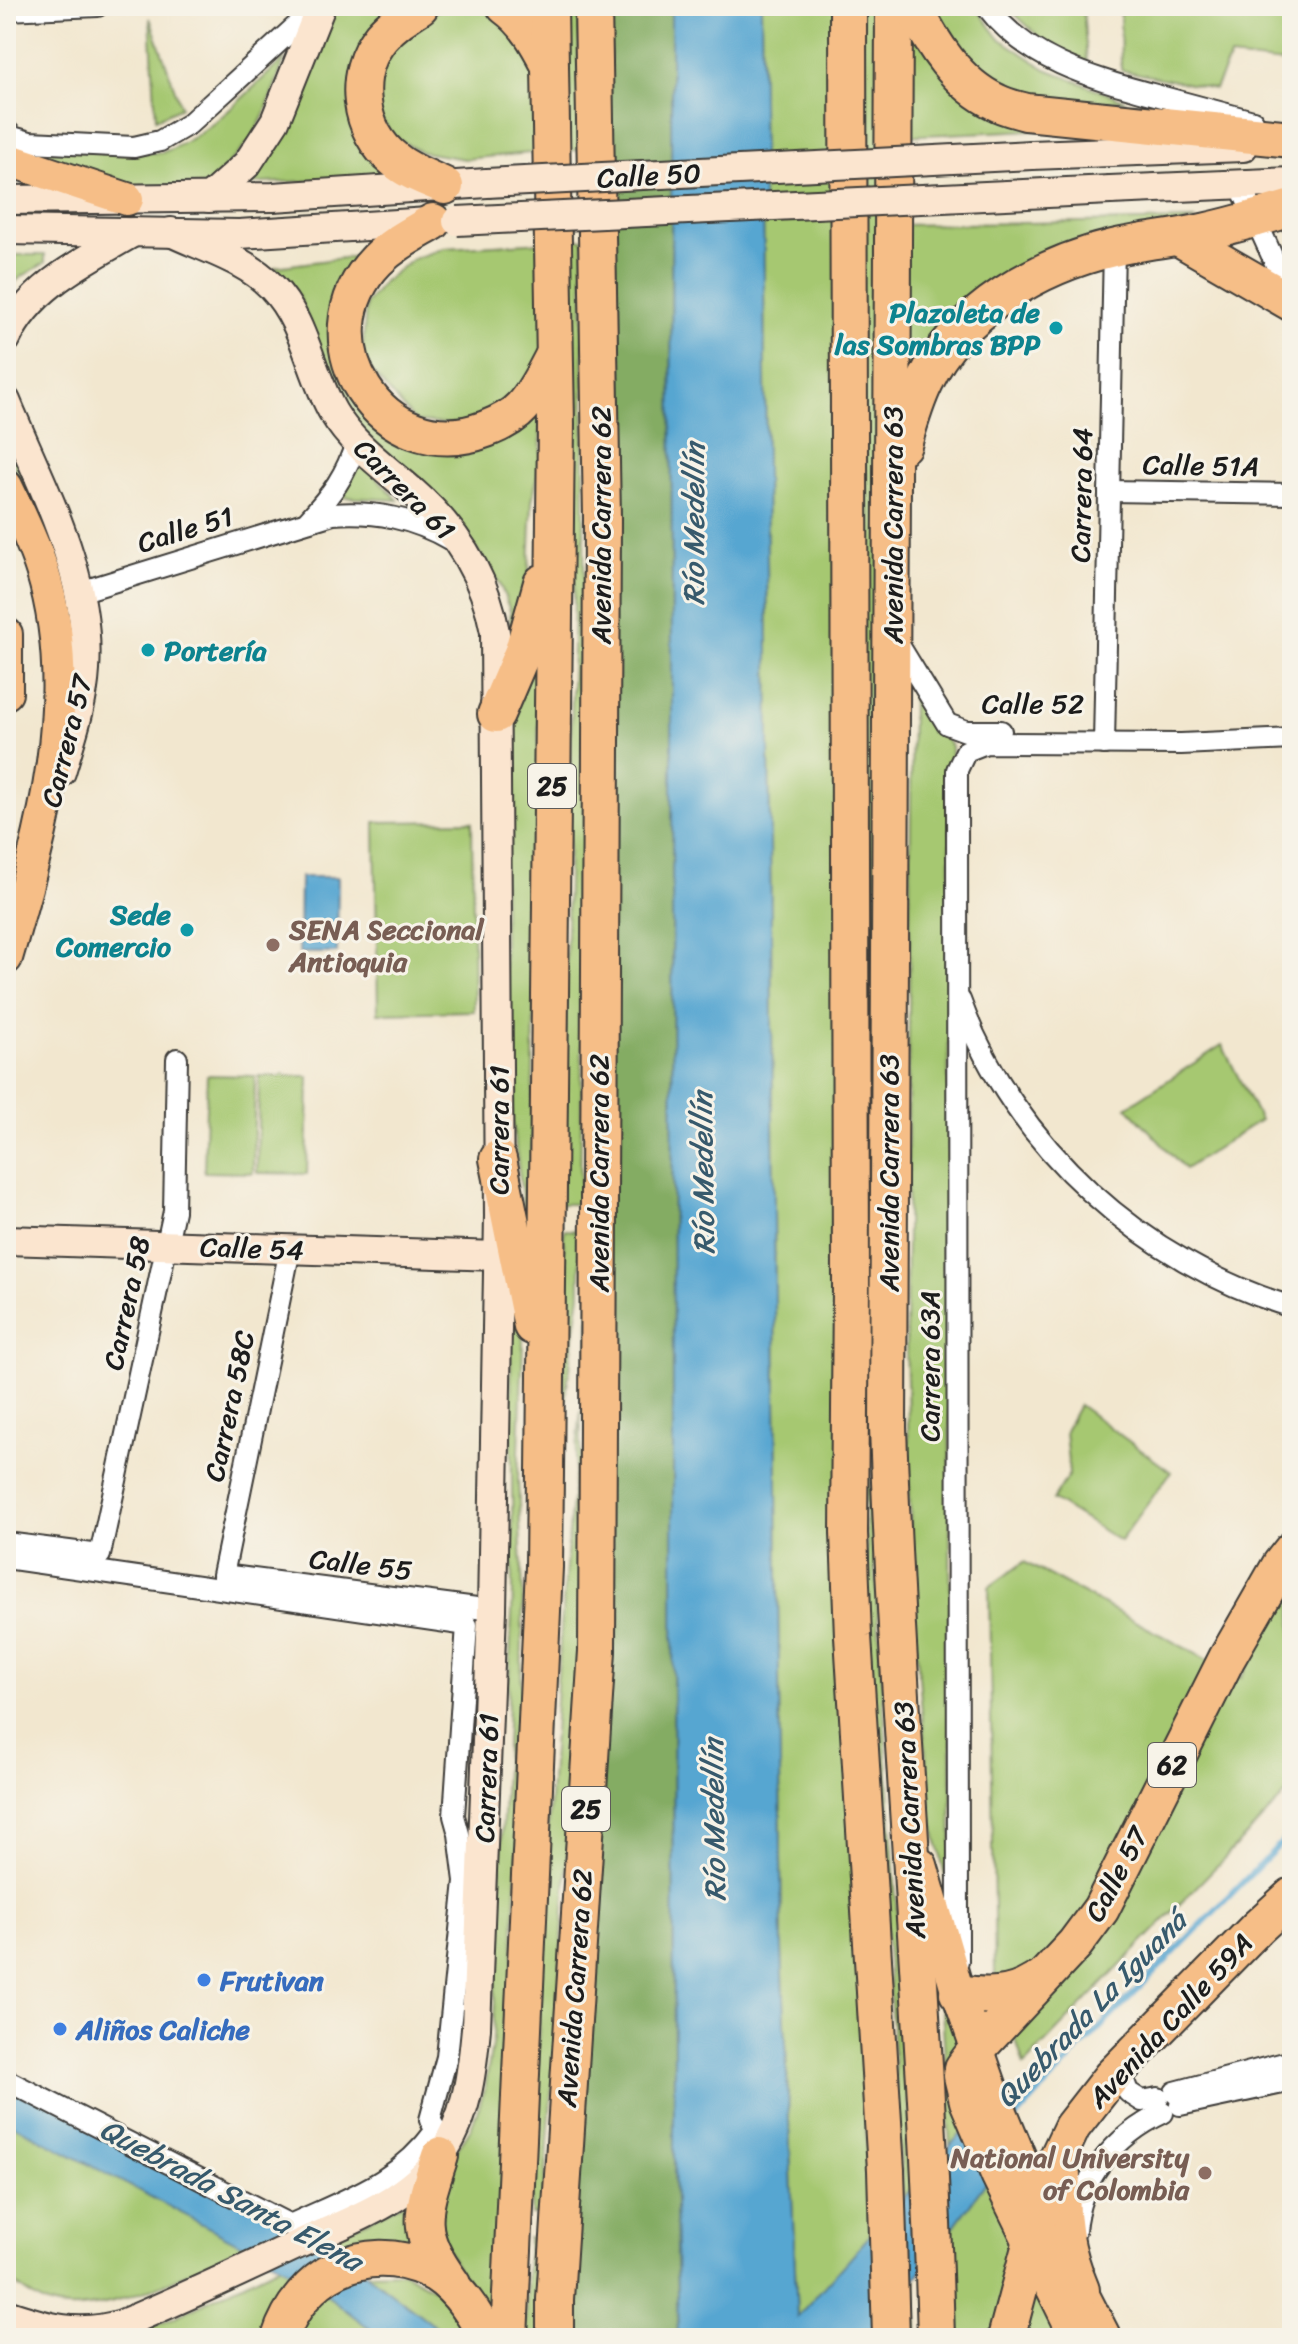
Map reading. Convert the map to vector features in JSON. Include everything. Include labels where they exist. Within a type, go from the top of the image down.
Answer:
[{"type":"highway","points":[[420,6],[401,18],[381,37],[366,62],[361,93],[366,120],[378,144],[394,160],[445,186]]},
{"type":"highway","points":[[505,6],[520,17],[533,34],[550,66]]},
{"type":"highway","name":"Avenida Carrera 62","points":[[509,2338],[544,1567],[556,515],[549,6]]},
{"type":"highway","name":"Avenida Carrera 62","points":[[555,2338],[597,1651],[602,518],[593,6]]},
{"type":"highway","name":"Avenida Carrera 63","points":[[848,6],[849,1533],[886,2170],[890,2332]]},
{"type":"highway","name":"Avenida Carrera 63","points":[[894,6],[888,1427],[892,1561],[911,1830],[936,2338]]},
{"type":"highway","points":[[913,6],[934,44],[954,69],[973,88],[995,102],[1026,112],[1292,142]]},
{"type":"highway","points":[[892,485],[925,381],[943,351],[969,323],[1001,297],[1056,267],[1114,247],[1178,237],[1292,208]]},
{"type":"highway","points":[[445,221],[396,243],[376,261],[360,283],[349,314],[347,344],[353,370],[368,399],[390,418],[416,432],[441,438],[471,435],[501,423],[522,407],[555,353]]},
{"type":"highway","points":[[1178,237],[1292,302]]},
{"type":"highway","points":[[496,714],[534,617],[556,515]]},
{"type":"highway","points":[[498,1159],[546,1395]]},
{"type":"highway","points":[[544,1567],[598,1279]]},
{"type":"highway","points":[[851,1285],[888,1427]]},
{"type":"highway","name":"Calle 57","points":[[977,2049],[1075,1944],[1101,1909],[1227,1658],[1292,1550]]},
{"type":"highway","name":"Avenida Calle 59A","points":[[1006,2338],[1049,2176],[1072,2127],[1097,2093],[1292,1896]]},
{"type":"highway","points":[[958,1993],[993,1997],[1008,1995],[1047,1975]]},
{"type":"highway","name":"62","points":[[977,2049],[963,2068],[962,2076],[980,2095],[1035,2223]]},
{"type":"highway","points":[[1072,2127],[1060,2198],[1062,2230],[1069,2261],[1081,2290]]},
{"type":"highway","points":[[440,2156],[425,2200],[426,2242],[431,2255],[487,2338]]},
{"type":"highway","points":[[1035,2223],[1079,2338]]},
{"type":"highway","points":[[280,2338],[290,2312],[309,2288],[344,2265],[360,2260],[411,2263],[441,2277],[456,2291]]},
{"type":"main road","points":[[6,159],[127,199]]},
{"type":"main road","points":[[6,486],[42,571],[59,674],[55,748],[37,853],[6,958]]},
{"type":"main road","points":[[6,634],[6,693]]},
{"type":"main road","points":[[911,1830],[977,2049]]},
{"type":"main road","points":[[1035,2223],[1081,2290],[1105,2338]]},
{"type":"street","points":[[6,10],[98,6]]},
{"type":"street","points":[[6,130],[13,137],[30,142],[134,147],[160,141],[189,124],[320,6]]},
{"type":"street","points":[[209,198],[247,164],[267,134],[289,88],[320,6]]},
{"type":"street","points":[[986,6],[1009,31],[1056,64],[1095,78],[1292,132]]},
{"type":"street","name":"Calle 50","points":[[6,200],[339,194],[487,183],[1292,142]]},
{"type":"street","name":"Calle 50","points":[[9,230],[285,232],[445,221],[1292,182]]},
{"type":"street","points":[[1239,183],[1292,302]]},
{"type":"street","points":[[6,339],[13,324],[41,292],[79,264],[134,232]]},
{"type":"street","name":"Carrera 61","points":[[171,232],[239,264],[271,285],[295,319],[333,412],[356,442],[416,495],[462,546],[480,576],[491,605],[495,632],[498,1256],[492,1610],[473,2069],[464,2107],[454,2133],[440,2156]]},
{"type":"street","name":"Carrera 64","points":[[1104,738],[1114,247]]},
{"type":"street","name":"Carrera 57","points":[[6,401],[62,535],[80,592],[86,633],[78,718],[37,853]]},
{"type":"street","points":[[308,520],[343,478],[356,442]]},
{"type":"street","name":"Calle 51A","points":[[1109,491],[1292,494]]},
{"type":"street","name":"Calle 51","points":[[80,592],[308,520],[345,513],[380,514],[417,523],[462,546]]},
{"type":"street","name":"Calle 52","points":[[891,631],[941,717],[955,729],[1104,738]]},
{"type":"street","name":"Calle 52","points":[[973,746],[1181,733],[1229,740],[1292,739]]},
{"type":"street","name":"Carrera 63A","points":[[958,1993],[957,770],[966,751],[973,746]]},
{"type":"street","points":[[957,990],[981,1049],[1007,1094],[1054,1155],[1099,1200],[1150,1240],[1206,1273],[1265,1299],[1292,1307]]},
{"type":"street","name":"Carrera 58","points":[[6,1543],[100,1555],[176,1197],[177,1059]]},
{"type":"street","name":"Calle 54","points":[[6,1240],[498,1256]]},
{"type":"street","name":"Carrera 58C","points":[[223,1575],[290,1249]]},
{"type":"street","points":[[6,1558],[467,1625],[454,1816],[465,1881],[447,2057],[430,2120],[436,2130],[403,2168],[382,2182],[290,2225],[6,2080]]},
{"type":"street","name":"Calle 55","points":[[223,1575],[492,1610]]},
{"type":"street","points":[[1130,2059],[1123,2078],[1128,2092],[1142,2101],[1169,2102],[1292,2081]]},
{"type":"street","points":[[1081,2290],[1075,2269],[1074,2247],[1079,2208],[1100,2164],[1121,2139],[1169,2102],[1292,2061]]},
{"type":"street","points":[[6,2314],[69,2331],[106,2329],[146,2314],[397,2197],[440,2156]]},
{"type":"street","points":[[6,2321],[23,2338]]},
{"type":"green space","points":[[334,6],[395,6],[364,40],[392,177],[243,184]]},
{"type":"green space","points":[[448,6],[480,6],[507,21],[539,67],[541,152],[465,159],[422,152],[395,138],[377,113],[374,75],[393,42],[422,18]]},
{"type":"green space","points":[[564,6],[579,6],[579,150],[565,151]]},
{"type":"green space","points":[[611,6],[671,6],[674,2158],[678,2338],[572,2338]]},
{"type":"green space","points":[[761,6],[840,6],[847,1745],[871,2235],[797,2318],[782,1948]]},
{"type":"green space","points":[[861,6],[885,6],[873,1325],[861,948]]},
{"type":"green space","points":[[902,6],[957,88],[1120,126],[901,136]]},
{"type":"green space","points":[[928,6],[975,6],[999,38],[1046,69],[1126,101],[1051,103],[1000,92],[955,51]]},
{"type":"green space","points":[[1083,6],[1087,62],[1047,44],[1007,7]]},
{"type":"green space","points":[[1120,6],[1292,6],[1292,64],[1230,57],[1215,89],[1121,70]]},
{"type":"green space","points":[[150,18],[181,107],[156,119]]},
{"type":"green space","points":[[285,58],[265,113],[251,140],[207,186],[136,187],[29,158],[41,149],[161,153],[179,146],[211,125]]},
{"type":"green space","points":[[1196,220],[1026,269],[899,440],[899,225]]},
{"type":"green space","points":[[583,239],[585,812],[580,1204],[561,1204],[575,557],[569,240]]},
{"type":"green space","points":[[544,242],[545,354],[525,390],[469,425],[416,422],[362,361],[366,304],[383,282],[413,259],[444,248]]},
{"type":"green space","points":[[6,255],[45,255],[45,263],[6,290]]},
{"type":"green space","points":[[366,255],[337,312],[403,439],[540,405],[541,460],[532,501],[529,569],[522,626],[510,666],[510,611],[500,584],[476,549],[349,420],[299,297],[275,267]]},
{"type":"green space","points":[[6,432],[55,555],[65,590],[74,646],[23,484],[6,450]]},
{"type":"green space","points":[[359,459],[398,500],[340,497]]},
{"type":"green space","points":[[540,632],[530,1258],[505,1062],[502,740]]},
{"type":"green space","points":[[912,692],[951,746],[948,1113],[952,1905],[931,1815],[912,1595],[906,1338]]},
{"type":"green space","points":[[472,821],[474,1011],[378,1013],[375,822]]},
{"type":"green space","points":[[1222,1045],[1260,1120],[1185,1169],[1127,1107]]},
{"type":"green space","points":[[207,1075],[255,1076],[253,1173],[204,1172]]},
{"type":"green space","points":[[259,1076],[309,1076],[307,1174],[257,1173]]},
{"type":"green space","points":[[564,1230],[580,1231],[580,1294],[563,1415]]},
{"type":"green space","points":[[510,1260],[523,1341],[518,1479],[523,1592],[518,1835],[498,2319],[458,2269],[439,2236],[448,2164],[471,2128],[485,2089],[493,2039],[513,1591]]},
{"type":"green space","points":[[1079,1405],[1171,1472],[1120,1541],[1053,1500],[1069,1474],[1065,1431]]},
{"type":"green space","points":[[581,1409],[581,1572],[568,1848],[543,2214],[531,2215],[555,1711]]},
{"type":"green space","points":[[865,1411],[914,2186],[903,2198],[867,1625]]},
{"type":"green space","points":[[1024,1562],[1241,1678],[1292,1586],[1292,1788],[1024,2065],[995,1976],[989,1587]]},
{"type":"green space","points":[[940,1971],[966,2046],[965,2129],[950,2146]]},
{"type":"green space","points":[[6,2121],[246,2245],[175,2279],[120,2300],[69,2308],[41,2302],[6,2276]]},
{"type":"green space","points":[[987,2181],[1015,2249],[994,2338],[951,2338],[948,2234]]},
{"type":"green space","points":[[409,2200],[426,2259],[338,2256],[319,2244]]},
{"type":"green space","points":[[528,2238],[542,2239],[541,2338],[526,2338]]},
{"type":"green space","points":[[281,2265],[303,2277],[265,2338],[122,2338],[167,2321]]},
{"type":"green space","points":[[403,2272],[438,2291],[475,2338],[450,2338],[366,2273]]},
{"type":"green space","points":[[916,2278],[918,2338],[907,2338],[905,2293]]},
{"type":"green space","points":[[1036,2281],[1064,2338],[1022,2338]]},
{"type":"green space","points":[[323,2290],[382,2338],[295,2338]]},
{"type":"water","name":"Río Medellín","points":[[671,6],[761,6],[782,1948],[797,2317],[965,2129],[987,2181],[872,2338],[678,2338],[674,2158]]},
{"type":"water","points":[[300,877],[338,877],[337,953],[299,953]]},
{"type":"water","name":"Quebrada Santa Elena","points":[[6,2080],[290,2225],[366,2273],[450,2338],[382,2338],[303,2277],[6,2121]]},
{"type":"waterway","name":"Quebrada La Iguaná","points":[[1014,2120],[1084,2044],[1292,1832]]},
{"type":"place","name":"Plazoleta de las Sombras BPP","points":[[1056,328]]},
{"type":"place","name":"Portería","points":[[148,650]]},
{"type":"place","name":"Sede Comercio","points":[[187,930]]},
{"type":"place","name":"SENA Seccional Antioquia","points":[[273,945]]},
{"type":"place","name":"Frutivan","points":[[204,1980]]},
{"type":"place","name":"Aliños Caliche","points":[[60,2029]]},
{"type":"place","name":"National University of Colombia","points":[[1205,2173]]}]
